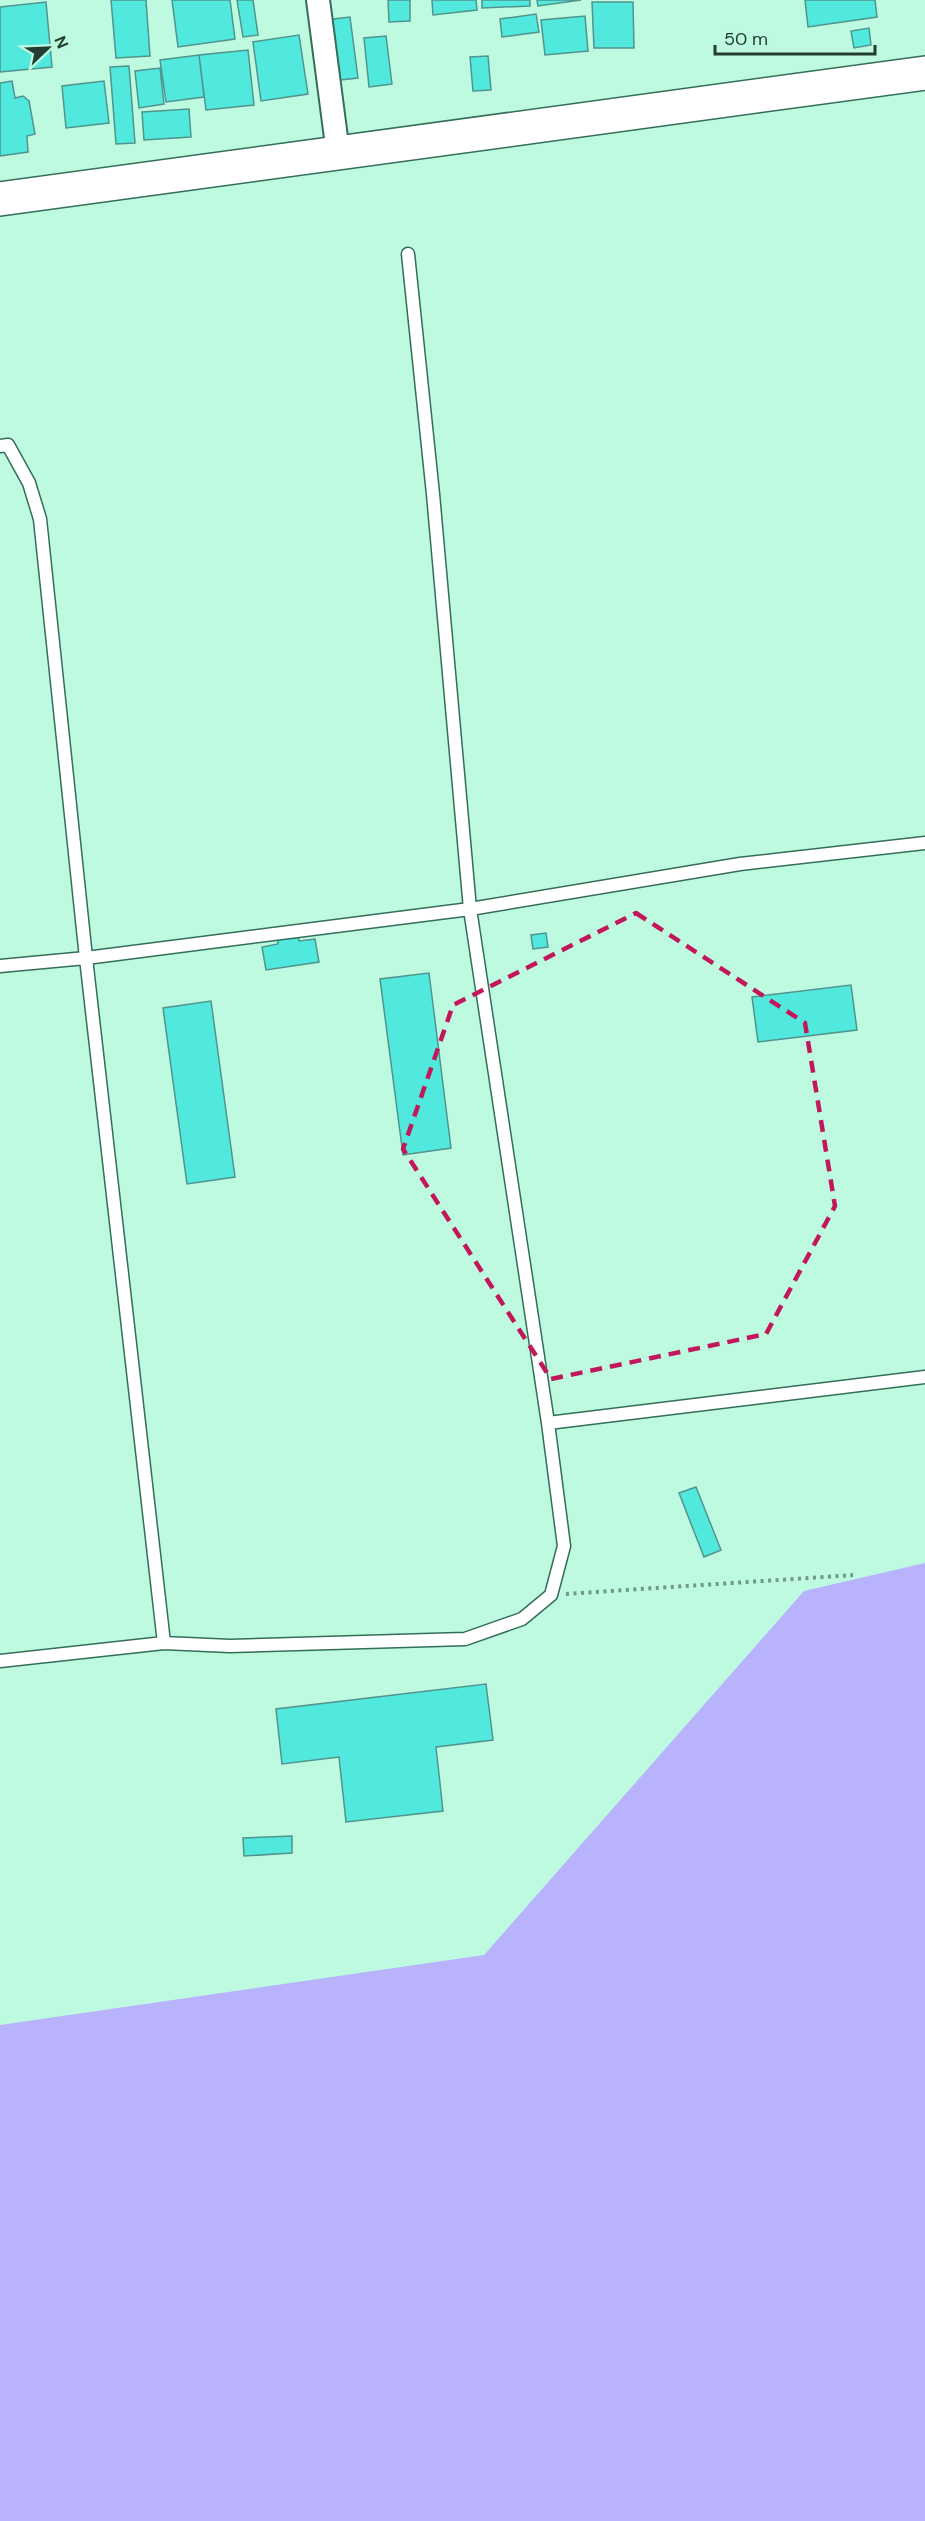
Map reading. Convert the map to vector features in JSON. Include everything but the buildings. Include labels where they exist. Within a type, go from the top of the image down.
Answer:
[{"type":"main road","points":[[0,199],[925,73]]},
{"type":"street","points":[[318,0],[338,153]]},
{"type":"lane","points":[[0,1661],[164,1643],[230,1646],[465,1639],[522,1619],[551,1595],[564,1546],[548,1423],[470,909],[433,494],[408,254]]},
{"type":"lane","points":[[0,446],[8,445],[29,483],[40,519],[86,958],[164,1643]]},
{"type":"lane","points":[[0,966],[86,958],[470,909],[740,864],[925,843]]},
{"type":"lane","points":[[548,1423],[925,1377]]},
{"type":"path","points":[[551,1595],[854,1575]]},
{"type":"highlighted area","points":[[636,913],[805,1023],[835,1206],[766,1334],[551,1379],[403,1149],[453,1005]]},
{"type":"shaded area","points":[[925,1563],[925,2521],[0,2521],[0,2025],[484,1955],[804,1591]]}]
